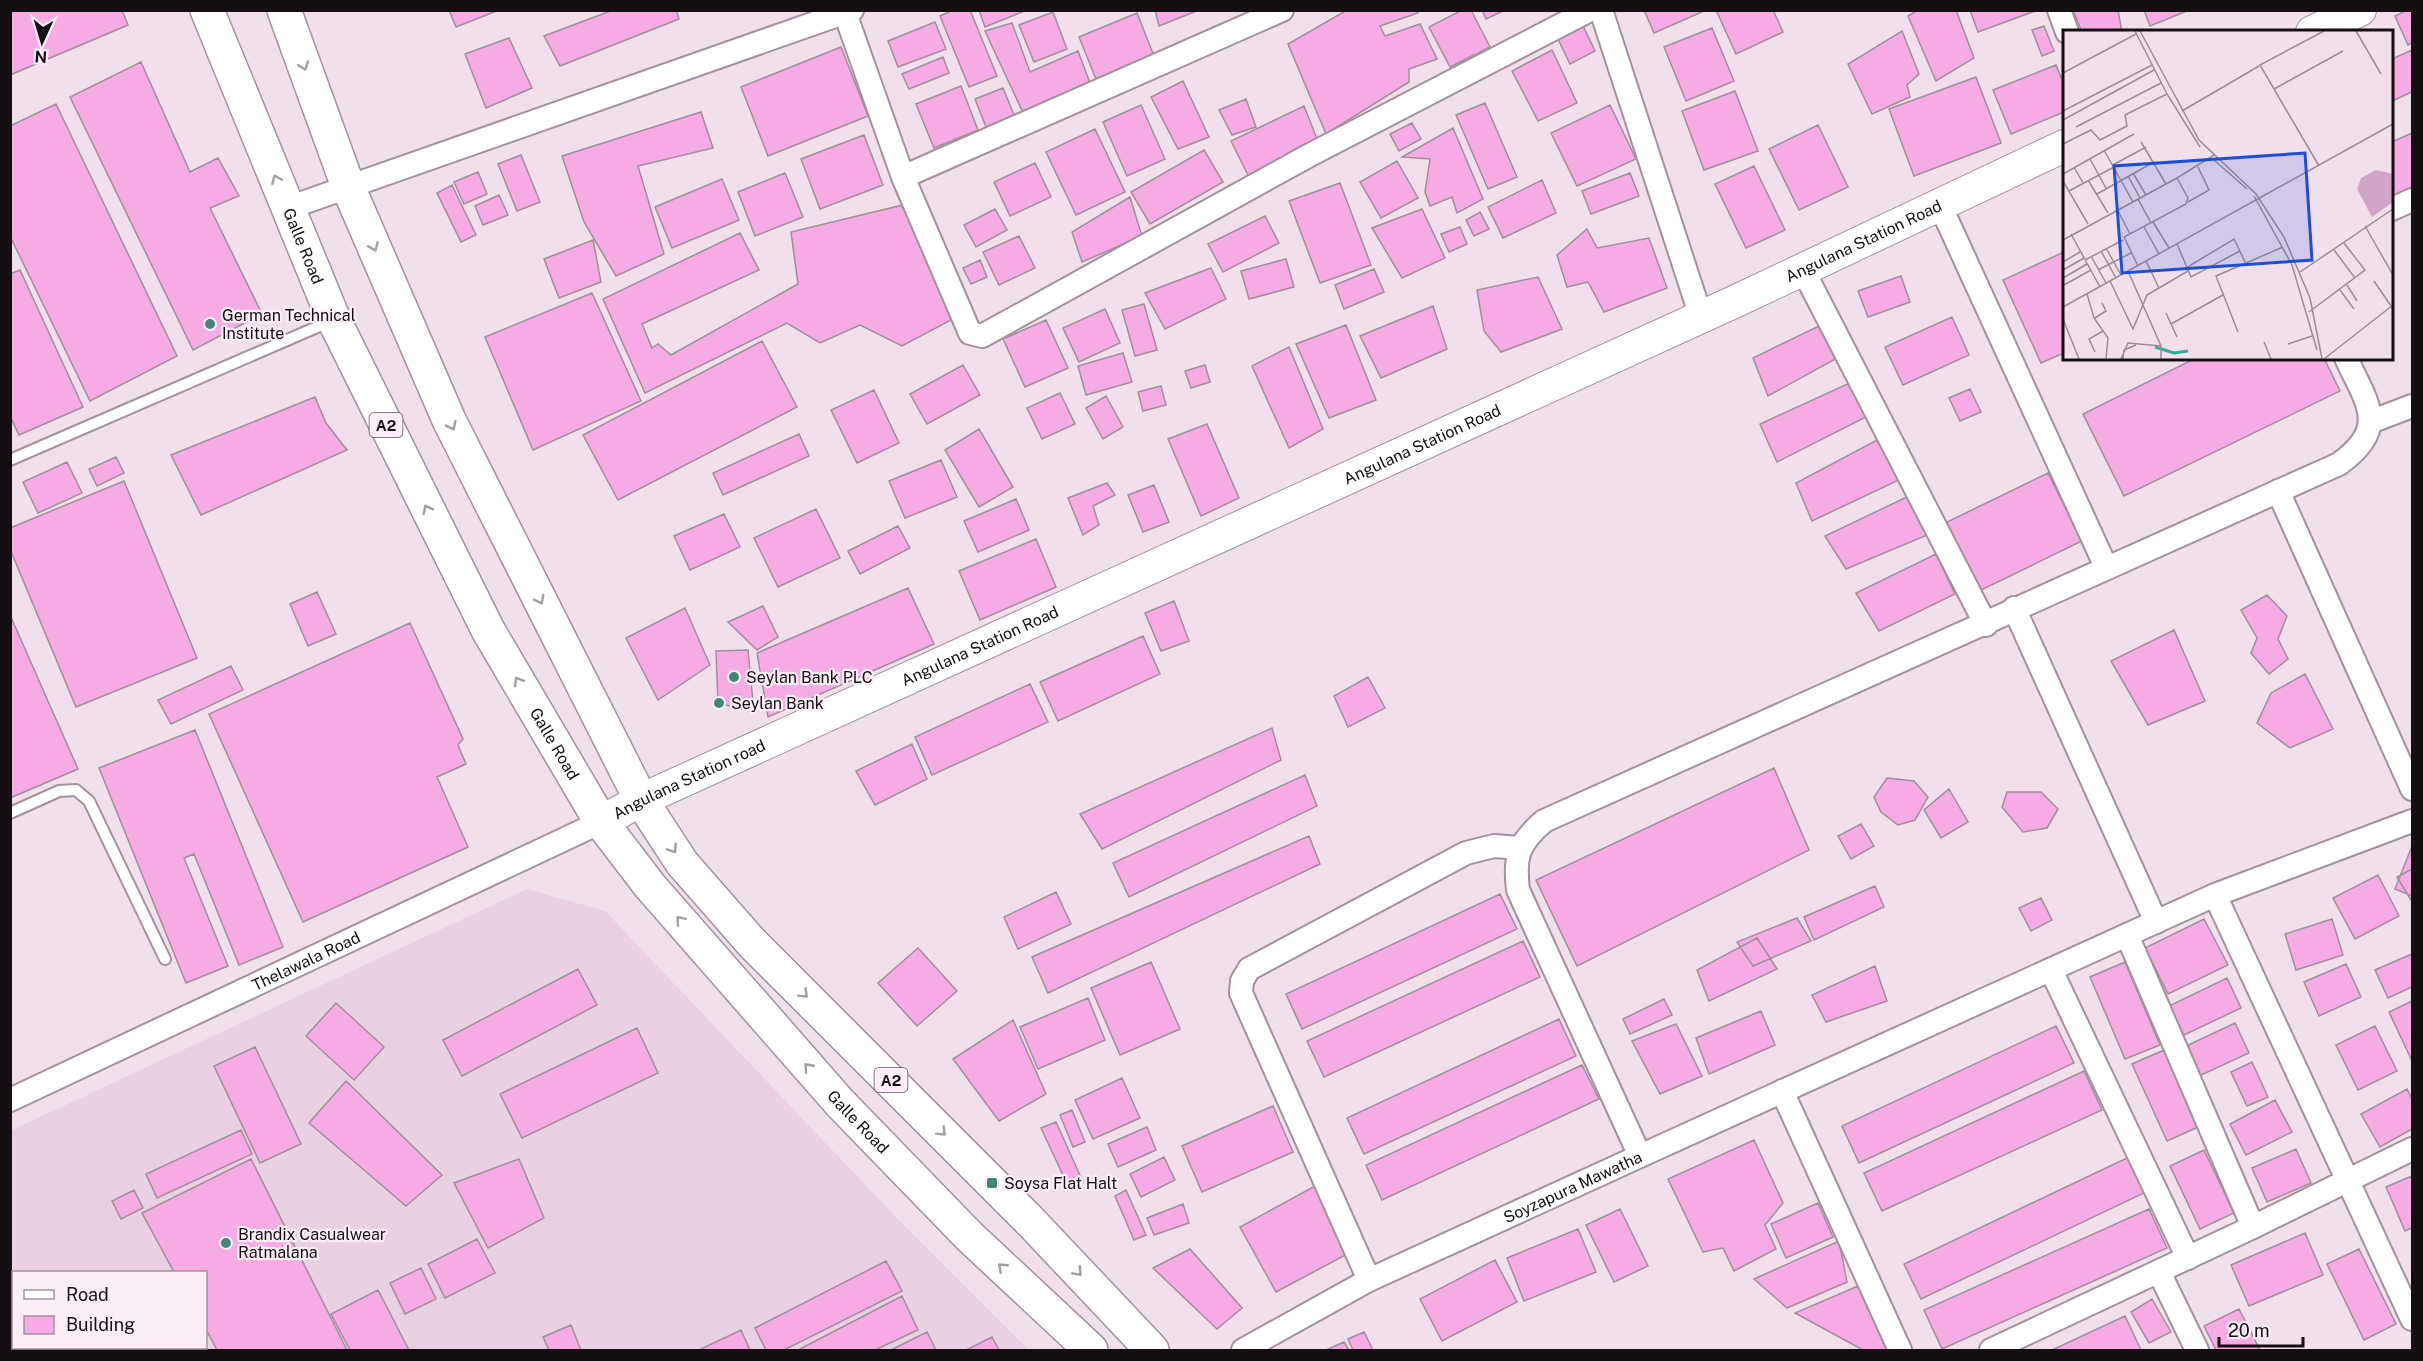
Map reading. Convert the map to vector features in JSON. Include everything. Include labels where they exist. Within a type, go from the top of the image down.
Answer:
[{"type":"highway","name":"Galle Road","points":[[207,10],[334,320],[488,630],[601,822],[650,886],[840,1103],[969,1236],[1091,1350]]},
{"type":"highway","name":"A2","points":[[285,10],[349,189],[449,420],[641,801],[682,863],[752,943],[1032,1223],[1152,1350]]},
{"type":"street","points":[[903,177],[1282,10]]},
{"type":"street","points":[[288,208],[349,189],[849,12],[903,177],[970,333],[982,336],[1308,156],[1590,10]]},
{"type":"street","points":[[1601,10],[1701,317]]},
{"type":"street","points":[[2059,10],[2066,30]]},
{"type":"street","points":[[2316,30],[2346,13]]},
{"type":"street","name":"Angulana Station Road","points":[[778,739],[1803,270],[2063,146]]},
{"type":"street","points":[[2393,208],[2412,200]]},
{"type":"street","points":[[1940,206],[2106,567]]},
{"type":"street","points":[[1803,270],[1986,625]]},
{"type":"street","points":[[1369,1280],[1241,993],[1242,981],[1249,969],[1466,853],[1494,846],[1520,848],[1528,834],[1544,821],[1986,625],[2014,608],[2339,464],[2359,450],[2367,438],[2370,422],[2364,398],[2347,360]]},
{"type":"street","points":[[2370,422],[2412,406]]},
{"type":"street","points":[[2278,491],[2412,789]]},
{"type":"street","points":[[2014,608],[2156,922]]},
{"type":"street","name":"Angulana Station road","points":[[601,822],[641,801],[778,739]]},
{"type":"street","points":[[1640,1156],[2215,895],[2412,821]]},
{"type":"street","name":"Thelawala Road","points":[[10,1100],[601,822]]},
{"type":"street","name":"Soyzapura Mawatha","points":[[1243,1350],[1369,1280],[1640,1156],[1518,890],[1515,865],[1520,848]]},
{"type":"street","points":[[2215,895],[2412,1319]]},
{"type":"street","points":[[2127,935],[2253,1227]]},
{"type":"street","points":[[2051,970],[2188,1258]]},
{"type":"street","points":[[1782,1091],[1900,1350]]},
{"type":"street","points":[[1990,1350],[2159,1272],[2412,1149]]},
{"type":"street","points":[[2159,1272],[2197,1350]]},
{"type":"lane","points":[[10,460],[334,320]]},
{"type":"lane","points":[[10,813],[59,791],[76,790],[89,801],[165,959]]},
{"type":"shaded area","points":[[527,889],[605,911],[894,1215],[1029,1350],[11,1350],[10,1131]]},
{"type":"building","points":[[10,10],[122,10],[128,25],[10,75]]},
{"type":"building","points":[[449,10],[499,10],[456,27]]},
{"type":"building","points":[[613,10],[676,10],[679,19],[560,66],[544,36]]},
{"type":"building","points":[[953,10],[970,10],[997,76],[969,87],[940,16]]},
{"type":"building","points":[[979,10],[1027,10],[985,27]]},
{"type":"building","points":[[1155,10],[1199,10],[1159,26]]},
{"type":"building","points":[[1347,10],[1417,10],[1418,13],[1380,26],[1385,36],[1420,24],[1437,59],[1409,69],[1409,82],[1326,134],[1288,44]]},
{"type":"building","points":[[1462,10],[1471,10],[1490,47],[1450,67],[1429,27]]},
{"type":"building","points":[[1482,10],[1505,10],[1486,19]]},
{"type":"building","points":[[1644,10],[1704,10],[1704,11],[1654,33]]},
{"type":"building","points":[[1716,10],[1773,10],[1783,32],[1736,54]]},
{"type":"building","points":[[1918,10],[1956,10],[1974,58],[1936,81],[1908,16]]},
{"type":"building","points":[[1970,10],[2035,10],[2035,11],[1978,32]]},
{"type":"building","points":[[2073,10],[2118,10],[2122,30],[2081,30]]},
{"type":"building","points":[[2144,10],[2187,10],[2187,11],[2150,26]]},
{"type":"building","points":[[2412,10],[2412,43],[2408,45],[2395,16]]},
{"type":"building","points":[[1053,12],[1067,49],[1034,62],[1019,25]]},
{"type":"building","points":[[1137,13],[1154,56],[1096,79],[1079,37]]},
{"type":"building","points":[[935,22],[946,49],[898,67],[888,41]]},
{"type":"building","points":[[1012,23],[1030,72],[1078,51],[1090,83],[1025,117],[985,31]]},
{"type":"building","points":[[1583,26],[1595,51],[1570,64],[1558,39]]},
{"type":"building","points":[[2044,26],[2054,51],[2042,56],[2032,30]]},
{"type":"building","points":[[1712,28],[1734,81],[1686,101],[1664,47]]},
{"type":"building","points":[[1902,31],[1919,74],[1907,85],[1910,97],[1872,114],[1848,64]]},
{"type":"building","points":[[509,38],[532,88],[486,108],[465,54]]},
{"type":"building","points":[[841,47],[868,116],[768,156],[741,87]]},
{"type":"building","points":[[1552,50],[1577,103],[1538,121],[1512,71]]},
{"type":"building","points":[[2412,50],[2412,92],[2393,101],[2393,59]]},
{"type":"building","points":[[943,57],[949,73],[909,89],[902,74]]},
{"type":"building","points":[[141,62],[190,172],[218,158],[239,196],[210,208],[262,314],[193,350],[70,97]]},
{"type":"building","points":[[2056,65],[2063,82],[2063,112],[2011,134],[1993,90]]},
{"type":"building","points":[[1976,77],[2001,143],[1914,176],[1889,109]]},
{"type":"building","points":[[1183,81],[1209,137],[1178,149],[1151,97]]},
{"type":"building","points":[[961,86],[978,130],[934,148],[916,104]]},
{"type":"building","points":[[1003,88],[1014,115],[986,127],[975,99]]},
{"type":"building","points":[[1735,91],[1758,151],[1704,170],[1682,111]]},
{"type":"building","points":[[1246,99],[1256,127],[1232,135],[1219,110]]},
{"type":"building","points":[[1485,103],[1517,177],[1488,189],[1456,115]]},
{"type":"building","points":[[56,104],[177,356],[90,401],[10,236],[10,126]]},
{"type":"building","points":[[1141,105],[1165,159],[1127,176],[1103,122]]},
{"type":"building","points":[[1610,105],[1636,159],[1577,186],[1551,133]]},
{"type":"building","points":[[1304,106],[1319,144],[1249,177],[1231,141]]},
{"type":"building","points":[[701,112],[713,148],[638,166],[664,254],[616,276],[584,222],[562,156]]},
{"type":"building","points":[[1412,123],[1421,139],[1399,151],[1390,134]]},
{"type":"building","points":[[1818,125],[1848,187],[1799,210],[1769,149]]},
{"type":"building","points":[[1453,128],[1483,199],[1457,213],[1452,197],[1430,206],[1425,192],[1430,159],[1402,157]]},
{"type":"building","points":[[1095,129],[1125,192],[1076,215],[1046,152]]},
{"type":"building","points":[[2412,133],[2412,187],[2393,196],[2393,142]]},
{"type":"building","points":[[864,135],[883,185],[820,209],[801,159]]},
{"type":"building","points":[[1204,150],[1223,182],[1150,224],[1131,192]]},
{"type":"building","points":[[521,155],[540,202],[517,211],[498,164]]},
{"type":"building","points":[[1397,161],[1418,198],[1381,218],[1360,182]]},
{"type":"building","points":[[1035,163],[1051,197],[1010,216],[994,182]]},
{"type":"building","points":[[1754,166],[1785,230],[1746,248],[1715,184]]},
{"type":"building","points":[[478,172],[487,194],[464,204],[454,182]]},
{"type":"building","points":[[785,173],[803,217],[755,236],[738,192]]},
{"type":"building","points":[[1630,173],[1639,196],[1591,214],[1582,191]]},
{"type":"building","points":[[722,179],[739,220],[672,248],[655,207]]},
{"type":"building","points":[[1542,180],[1556,213],[1503,238],[1488,207]]},
{"type":"building","points":[[1340,183],[1371,265],[1320,283],[1289,201]]},
{"type":"building","points":[[452,185],[476,235],[461,242],[437,193]]},
{"type":"building","points":[[499,195],[508,215],[483,225],[475,206]]},
{"type":"building","points":[[1130,197],[1142,236],[1082,262],[1072,232]]},
{"type":"building","points":[[911,203],[955,318],[902,346],[860,325],[820,343],[787,323],[645,393],[603,299],[740,233],[759,270],[642,324],[652,348],[658,344],[671,355],[798,284],[791,232]]},
{"type":"building","points":[[995,209],[1007,230],[976,247],[964,225]]},
{"type":"building","points":[[1422,209],[1445,258],[1402,278],[1372,228]]},
{"type":"building","points":[[1480,212],[1489,229],[1474,236],[1466,220]]},
{"type":"building","points":[[1265,216],[1279,243],[1223,272],[1208,244]]},
{"type":"building","points":[[1460,227],[1467,244],[1449,252],[1441,234]]},
{"type":"building","points":[[1587,229],[1597,248],[1649,238],[1667,288],[1604,312],[1588,282],[1567,287],[1557,255]]},
{"type":"building","points":[[1019,236],[1035,268],[999,285],[983,252]]},
{"type":"building","points":[[593,240],[601,282],[559,298],[544,259]]},
{"type":"building","points":[[2063,252],[2063,353],[2041,363],[2003,280]]},
{"type":"building","points":[[1286,259],[1294,287],[1249,299],[1241,271]]},
{"type":"building","points":[[980,260],[987,277],[971,284],[963,268]]},
{"type":"building","points":[[1211,268],[1226,299],[1165,329],[1145,293]]},
{"type":"building","points":[[1374,269],[1384,292],[1344,309],[1335,285]]},
{"type":"building","points":[[20,270],[83,407],[19,435],[10,416],[10,274]]},
{"type":"building","points":[[1901,276],[1910,302],[1868,317],[1858,291]]},
{"type":"building","points":[[1538,277],[1562,329],[1501,352],[1484,331],[1477,290]]},
{"type":"building","points":[[592,293],[641,401],[533,450],[485,337]]},
{"type":"building","points":[[1144,304],[1157,350],[1135,356],[1122,310]]},
{"type":"building","points":[[1433,306],[1447,349],[1381,378],[1360,336]]},
{"type":"building","points":[[1105,309],[1120,343],[1079,362],[1063,328]]},
{"type":"building","points":[[1952,317],[1969,355],[1903,385],[1885,347]]},
{"type":"building","points":[[1046,320],[1068,368],[1025,387],[1003,339]]},
{"type":"building","points":[[1823,324],[1839,357],[1768,396],[1753,358]]},
{"type":"building","points":[[1346,325],[1376,400],[1329,418],[1296,344]]},
{"type":"building","points":[[762,341],[797,407],[618,500],[583,435]]},
{"type":"building","points":[[1289,347],[1323,429],[1289,448],[1252,366]]},
{"type":"building","points":[[1123,353],[1132,382],[1086,395],[1078,366]]},
{"type":"building","points":[[2192,360],[2325,360],[2340,391],[2124,496],[2083,414]]},
{"type":"building","points":[[963,365],[980,395],[927,424],[910,394]]},
{"type":"building","points":[[1205,365],[1210,382],[1191,388],[1185,371]]},
{"type":"building","points":[[1852,382],[1868,416],[1777,462],[1760,424]]},
{"type":"building","points":[[1161,386],[1166,405],[1143,411],[1138,392]]},
{"type":"building","points":[[1970,389],[1981,412],[1960,421],[1949,398]]},
{"type":"building","points":[[874,390],[899,443],[857,463],[831,410]]},
{"type":"building","points":[[1060,393],[1075,424],[1042,439],[1027,408]]},
{"type":"building","points":[[1106,396],[1123,427],[1103,439],[1086,408]]},
{"type":"building","points":[[315,397],[326,423],[347,450],[201,515],[171,455]]},
{"type":"building","points":[[1207,424],[1239,498],[1201,516],[1168,439]]},
{"type":"building","points":[[979,429],[1013,487],[979,507],[945,450]]},
{"type":"building","points":[[799,434],[809,456],[723,495],[713,473]]},
{"type":"building","points":[[1879,439],[1901,479],[1812,521],[1796,483]]},
{"type":"building","points":[[116,457],[124,473],[97,486],[89,469]]},
{"type":"building","points":[[941,460],[957,497],[905,518],[889,481]]},
{"type":"building","points":[[67,462],[82,493],[38,513],[23,482]]},
{"type":"building","points":[[2048,473],[2082,541],[1977,592],[1943,524]]},
{"type":"building","points":[[124,481],[197,658],[76,707],[10,549],[10,528]]},
{"type":"building","points":[[1107,483],[1115,495],[1093,506],[1099,525],[1083,535],[1068,498]]},
{"type":"building","points":[[1154,485],[1169,522],[1143,532],[1128,495]]},
{"type":"building","points":[[1911,495],[1932,533],[1846,569],[1825,536]]},
{"type":"building","points":[[1016,499],[1029,530],[978,552],[964,521]]},
{"type":"building","points":[[816,509],[840,558],[778,587],[754,538]]},
{"type":"building","points":[[724,514],[740,547],[690,570],[674,536]]},
{"type":"building","points":[[898,526],[910,548],[860,574],[848,551]]},
{"type":"building","points":[[1036,539],[1056,587],[980,620],[959,571]]},
{"type":"building","points":[[1936,554],[1955,594],[1879,631],[1856,593]]},
{"type":"building","points":[[908,588],[934,644],[768,717],[757,653]]},
{"type":"building","points":[[317,592],[336,634],[308,646],[290,604]]},
{"type":"building","points":[[2267,595],[2287,616],[2278,639],[2288,659],[2269,674],[2251,653],[2257,638],[2241,610]]},
{"type":"building","points":[[1174,601],[1189,641],[1161,651],[1145,613]]},
{"type":"building","points":[[763,606],[778,637],[757,650],[728,622]]},
{"type":"building","points":[[685,608],[710,665],[658,700],[626,638]]},
{"type":"building","points":[[10,615],[78,769],[10,798]]},
{"type":"building","points":[[410,623],[463,739],[458,745],[466,764],[437,777],[468,847],[303,922],[209,714]]},
{"type":"building","points":[[2174,630],[2205,701],[2148,725],[2111,661]]},
{"type":"building","points":[[1143,636],[1160,674],[1058,721],[1040,682]]},
{"type":"building","name":"Seylan Bank PLC","points":[[748,650],[754,712],[718,703],[716,651]]},
{"type":"building","points":[[231,666],[243,690],[171,724],[158,700]]},
{"type":"building","points":[[2305,674],[2333,729],[2290,748],[2257,723],[2271,693]]},
{"type":"building","points":[[1368,677],[1385,708],[1348,727],[1334,696]]},
{"type":"building","points":[[1030,684],[1048,722],[932,775],[915,737]]},
{"type":"building","points":[[1272,728],[1281,760],[1102,849],[1080,814]]},
{"type":"building","points":[[195,730],[283,947],[239,965],[194,854],[184,858],[228,966],[186,983],[99,768]]},
{"type":"building","points":[[912,744],[927,779],[875,805],[856,771]]},
{"type":"building","points":[[1774,768],[1809,850],[1577,966],[1536,880]]},
{"type":"building","points":[[1305,775],[1317,806],[1129,897],[1113,863]]},
{"type":"building","points":[[1887,778],[1914,781],[1928,797],[1915,820],[1898,825],[1881,812],[1874,797]]},
{"type":"building","points":[[1949,789],[1968,822],[1941,838],[1924,810]]},
{"type":"building","points":[[2007,792],[2041,792],[2058,809],[2047,828],[2023,832],[2002,807]]},
{"type":"building","points":[[1861,824],[1874,846],[1851,859],[1838,836]]},
{"type":"building","points":[[1309,836],[1320,864],[1048,993],[1032,957]]},
{"type":"building","points":[[2412,846],[2412,896],[2395,889]]},
{"type":"building","points":[[2412,869],[2412,899],[2411,900],[2397,877]]},
{"type":"building","points":[[2378,875],[2399,916],[2355,939],[2333,898]]},
{"type":"building","points":[[1875,886],[1884,907],[1814,940],[1804,917]]},
{"type":"building","points":[[1056,892],[1071,924],[1018,949],[1004,917]]},
{"type":"building","points":[[1500,894],[1517,929],[1302,1029],[1286,994]]},
{"type":"building","points":[[2041,898],[2052,920],[2031,931],[2019,908]]},
{"type":"building","points":[[1797,918],[1811,941],[1753,966],[1737,942]]},
{"type":"building","points":[[2204,919],[2228,965],[2168,994],[2145,948]]},
{"type":"building","points":[[2332,919],[2343,955],[2296,970],[2285,934]]},
{"type":"building","points":[[1757,938],[1777,969],[1709,1001],[1697,970]]},
{"type":"building","points":[[1523,941],[1540,977],[1324,1077],[1307,1041]]},
{"type":"building","points":[[918,948],[957,991],[917,1026],[878,983]]},
{"type":"building","points":[[2412,954],[2412,987],[2388,998],[2375,970]]},
{"type":"building","points":[[1151,962],[1180,1029],[1120,1055],[1091,988]]},
{"type":"building","points":[[2125,962],[2160,1045],[2125,1059],[2090,977]]},
{"type":"building","points":[[2346,964],[2361,997],[2319,1016],[2304,982]]},
{"type":"building","points":[[1875,966],[1887,1001],[1826,1022],[1812,995]]},
{"type":"building","points":[[578,969],[597,1005],[462,1076],[443,1040]]},
{"type":"building","points":[[2227,978],[2241,1008],[2184,1035],[2169,1006]]},
{"type":"building","points":[[1088,998],[1105,1040],[1038,1069],[1020,1027]]},
{"type":"building","points":[[1664,999],[1672,1015],[1630,1034],[1623,1019]]},
{"type":"building","points":[[2412,1001],[2412,1061],[2389,1012]]},
{"type":"building","points":[[336,1003],[384,1047],[354,1080],[306,1036]]},
{"type":"building","points":[[1761,1011],[1775,1045],[1709,1074],[1696,1038]]},
{"type":"building","points":[[1559,1019],[1576,1056],[1364,1154],[1347,1118]]},
{"type":"building","points":[[1013,1020],[1046,1094],[999,1121],[953,1059]]},
{"type":"building","points":[[2235,1023],[2249,1053],[2199,1076],[2186,1046]]},
{"type":"building","points":[[1676,1024],[1702,1076],[1660,1094],[1632,1041]]},
{"type":"building","points":[[2056,1026],[2074,1063],[1859,1163],[1842,1126]]},
{"type":"building","points":[[2375,1026],[2397,1071],[2358,1090],[2336,1045]]},
{"type":"building","points":[[637,1028],[658,1073],[522,1138],[500,1094]]},
{"type":"building","points":[[255,1047],[301,1144],[260,1163],[214,1066]]},
{"type":"building","points":[[2164,1050],[2198,1127],[2167,1141],[2132,1064]]},
{"type":"building","points":[[2252,1062],[2268,1097],[2247,1106],[2231,1072]]},
{"type":"building","points":[[1582,1065],[1599,1099],[1382,1200],[1366,1165]]},
{"type":"building","points":[[2084,1071],[2102,1110],[1882,1211],[1864,1173]]},
{"type":"building","points":[[1122,1078],[1140,1118],[1093,1139],[1075,1100]]},
{"type":"building","points":[[346,1081],[442,1175],[406,1206],[309,1123]]},
{"type":"building","points":[[2407,1089],[2412,1099],[2412,1129],[2380,1147],[2361,1114]]},
{"type":"building","points":[[2275,1100],[2292,1132],[2246,1155],[2230,1124]]},
{"type":"building","points":[[1273,1106],[1293,1152],[1202,1192],[1182,1146]]},
{"type":"building","points":[[1072,1110],[1085,1142],[1073,1147],[1060,1115]]},
{"type":"building","points":[[1056,1122],[1083,1182],[1069,1188],[1041,1128]]},
{"type":"building","points":[[1147,1127],[1156,1150],[1118,1167],[1108,1144]]},
{"type":"building","points":[[241,1130],[252,1154],[157,1198],[146,1174]]},
{"type":"building","points":[[1754,1140],[1783,1203],[1765,1225],[1776,1249],[1734,1271],[1723,1248],[1703,1252],[1668,1179]]},
{"type":"building","points":[[2296,1149],[2311,1183],[2267,1202],[2252,1168]]},
{"type":"building","points":[[2204,1150],[2234,1213],[2200,1229],[2170,1166]]},
{"type":"building","points":[[1164,1157],[1175,1180],[1141,1197],[1130,1174]]},
{"type":"building","points":[[2129,1157],[2146,1192],[1921,1299],[1904,1264]]},
{"type":"building","name":"Brandix Casualwear Ratmalana","points":[[251,1159],[347,1350],[217,1350],[207,1331],[207,1271],[173,1271],[142,1213]]},
{"type":"building","points":[[519,1159],[544,1218],[488,1248],[454,1183]]},
{"type":"building","points":[[2412,1176],[2412,1228],[2405,1231],[2386,1187]]},
{"type":"building","points":[[1315,1186],[1351,1252],[1276,1292],[1240,1227]]},
{"type":"building","points":[[134,1190],[143,1208],[121,1219],[112,1201]]},
{"type":"building","points":[[1126,1190],[1146,1235],[1134,1240],[1115,1196]]},
{"type":"building","points":[[1818,1203],[1833,1237],[1786,1258],[1771,1224]]},
{"type":"building","points":[[1183,1204],[1189,1223],[1154,1235],[1147,1218]]},
{"type":"building","points":[[1620,1209],[1648,1266],[1614,1282],[1586,1225]]},
{"type":"building","points":[[2149,1209],[2167,1248],[1942,1349],[1924,1310]]},
{"type":"building","points":[[1578,1229],[1596,1272],[1524,1301],[1507,1258]]},
{"type":"building","points":[[2305,1233],[2323,1275],[2249,1306],[2231,1265]]},
{"type":"building","points":[[477,1239],[495,1273],[445,1298],[428,1264]]},
{"type":"building","points":[[1839,1241],[1847,1282],[1787,1308],[1754,1279]]},
{"type":"building","points":[[1190,1249],[1242,1308],[1217,1329],[1153,1268]]},
{"type":"building","points":[[2359,1249],[2396,1324],[2364,1340],[2327,1264]]},
{"type":"building","points":[[1495,1260],[1517,1302],[1442,1341],[1420,1299]]},
{"type":"building","points":[[886,1261],[902,1291],[784,1350],[766,1350],[755,1328]]},
{"type":"building","points":[[421,1268],[436,1299],[405,1314],[390,1283]]},
{"type":"building","points":[[1858,1286],[1887,1350],[1863,1350],[1795,1313]]},
{"type":"building","points":[[378,1290],[409,1350],[350,1350],[331,1314]]},
{"type":"building","points":[[902,1296],[918,1330],[875,1350],[798,1350]]},
{"type":"building","points":[[2152,1299],[2171,1332],[2149,1343],[2131,1312]]},
{"type":"building","points":[[2239,1309],[2260,1350],[2216,1350],[2204,1326]]},
{"type":"building","points":[[2125,1316],[2141,1350],[2052,1350]]},
{"type":"building","points":[[571,1325],[581,1350],[549,1350],[543,1337]]},
{"type":"building","points":[[741,1330],[750,1350],[699,1350]]},
{"type":"building","points":[[927,1332],[936,1350],[891,1350]]},
{"type":"building","points":[[1364,1332],[1373,1350],[1353,1350],[1348,1339]]},
{"type":"building","points":[[992,1337],[999,1350],[966,1350]]},
{"type":"building","points":[[1344,1342],[1349,1350],[1326,1350]]},
{"type":"place","name":"German Technical Institute","points":[[210,324]]},
{"type":"place","name":"Seylan Bank PLC","points":[[734,677]]},
{"type":"place","name":"Seylan Bank","points":[[719,703]]},
{"type":"place","name":"Soysa Flat Halt","points":[[992,1183]]},
{"type":"place","name":"Brandix Casualwear Ratmalana","points":[[226,1243]]}]
